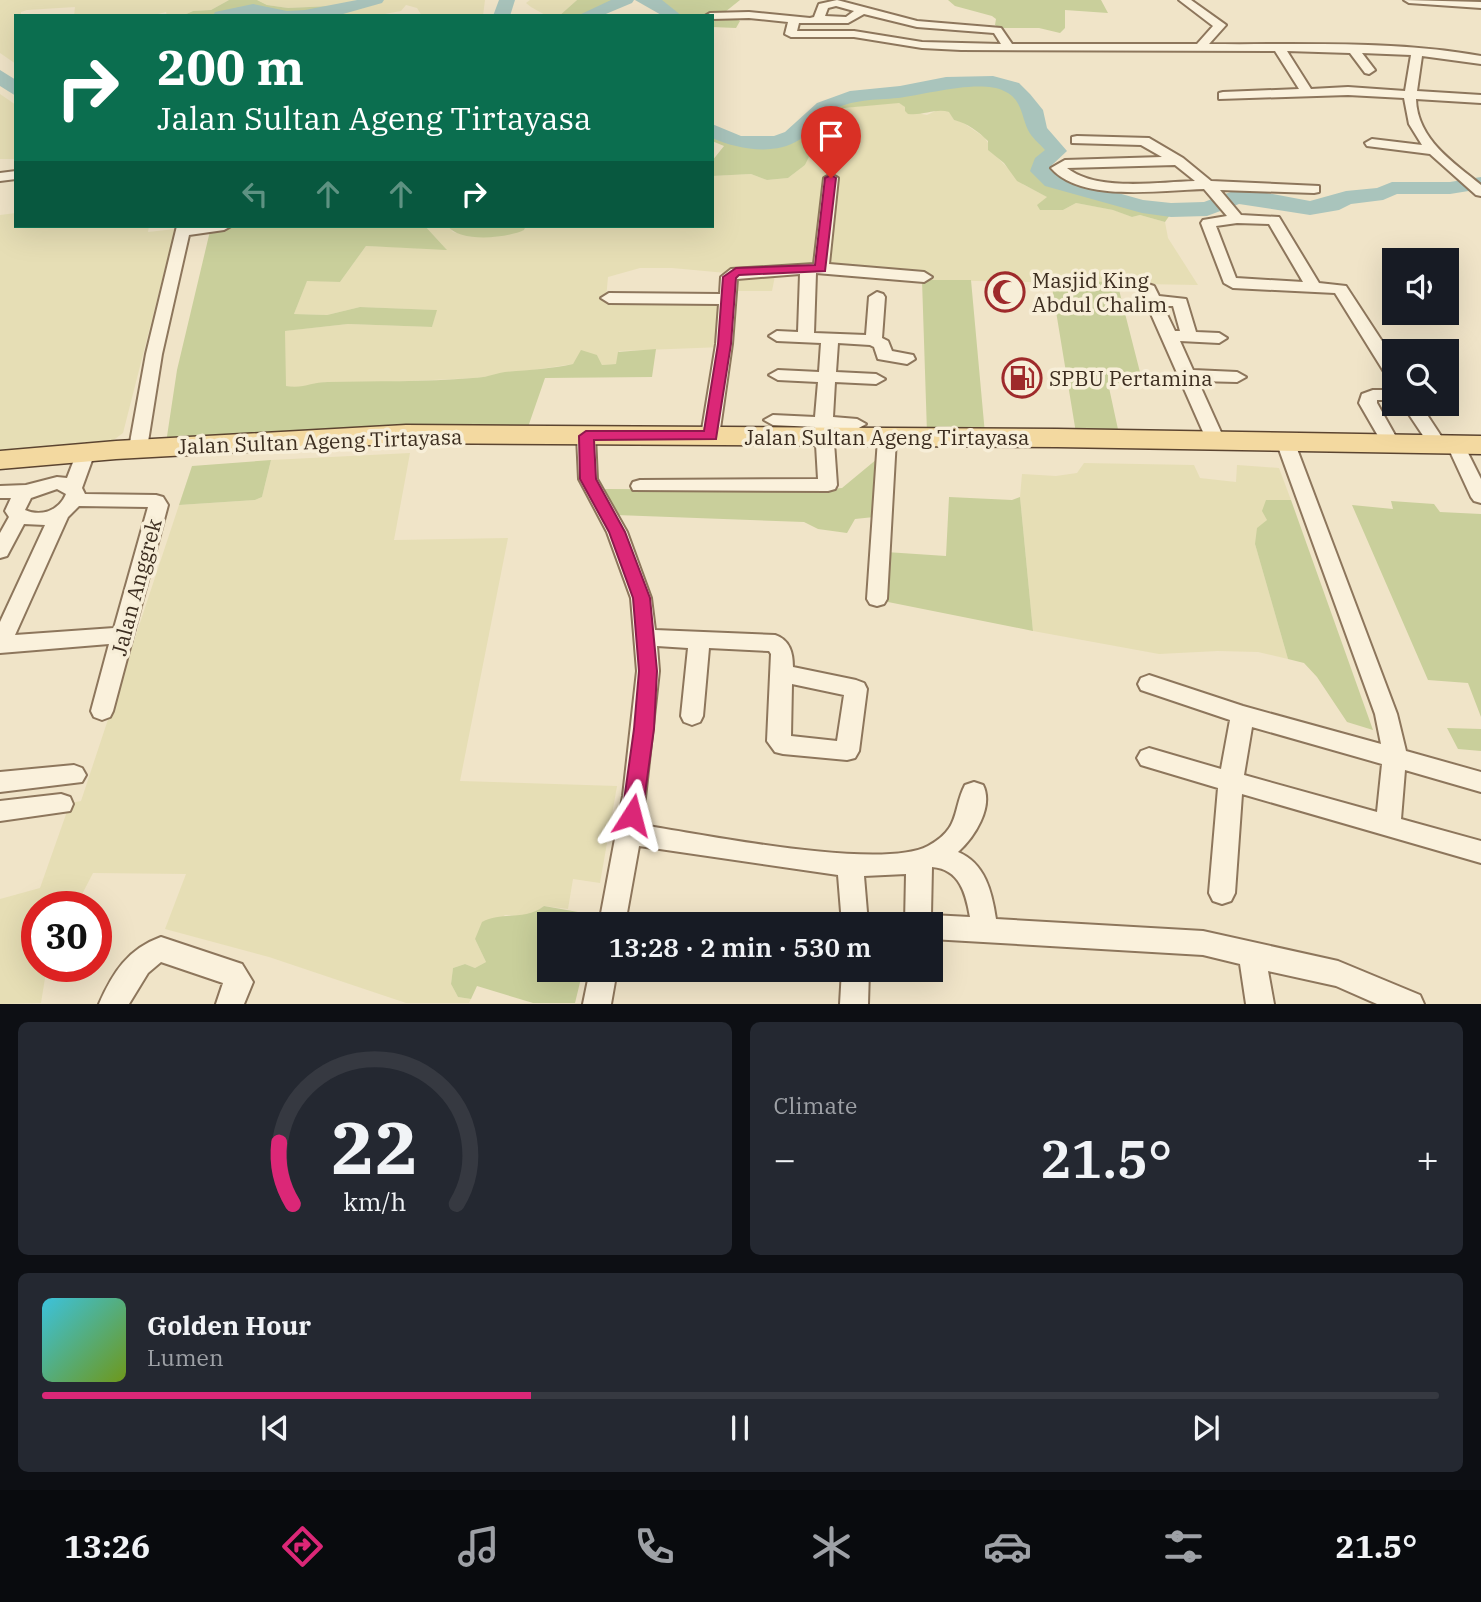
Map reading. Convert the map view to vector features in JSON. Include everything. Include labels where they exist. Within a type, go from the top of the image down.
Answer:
[{"type":"main road","name":"Jalan Sultan Ageng Tirtayasa","points":[[0,460],[39,474],[76,481],[138,448],[406,434],[586,443],[710,436],[826,437],[887,444],[999,437],[1216,441],[1289,450],[1391,444],[1459,451]]},
{"type":"street","points":[[1184,0],[1220,25],[1201,46]]},
{"type":"street","points":[[1409,0],[1481,5]]},
{"type":"street","points":[[714,16],[819,19],[823,6],[828,3],[928,25],[995,29],[1009,47]]},
{"type":"street","points":[[794,20],[791,34],[851,34],[922,45],[1278,47],[1417,52],[1441,48],[1481,60]]},
{"type":"street","points":[[1362,36],[1370,50]]},
{"type":"street","points":[[1278,47],[1307,92]]},
{"type":"street","points":[[1353,49],[1369,70]]},
{"type":"street","points":[[1417,52],[1411,95],[1412,114],[1422,134],[1435,150],[1480,190]]},
{"type":"street","points":[[1223,96],[1307,92],[1481,99]]},
{"type":"street","points":[[1077,140],[1142,141],[1178,161],[1236,217]]},
{"type":"street","points":[[1372,143],[1435,150]]},
{"type":"street","points":[[1178,161],[1065,164],[1058,168],[1068,178],[1117,186],[1211,190],[1314,189]]},
{"type":"street","points":[[806,337],[814,271],[831,178]]},
{"type":"street","points":[[1314,287],[1274,220],[1236,217],[1208,223],[1229,280],[1239,285],[1314,287],[1334,287],[1343,292],[1382,354]]},
{"type":"street","points":[[138,448],[154,354],[184,228]]},
{"type":"street","points":[[710,436],[724,344],[729,277],[733,272],[814,271],[924,277]]},
{"type":"street","points":[[1189,336],[1180,302],[1151,295],[1216,441]]},
{"type":"street","points":[[874,340],[877,297]]},
{"type":"street","points":[[609,298],[728,299]]},
{"type":"street","points":[[1168,335],[1219,338]]},
{"type":"street","points":[[777,336],[874,340],[882,345],[884,355],[907,359]]},
{"type":"street","points":[[640,486],[825,487],[828,483],[826,437],[830,339]]},
{"type":"street","points":[[778,375],[876,379]]},
{"type":"street","points":[[1186,375],[1237,376]]},
{"type":"street","points":[[1382,395],[1373,395],[1368,398],[1368,403],[1391,444]]},
{"type":"street","points":[[1424,416],[1459,451],[1481,498]]},
{"type":"street","points":[[773,420],[826,437],[857,424]]},
{"type":"street","points":[[586,443],[588,479],[617,532],[641,598],[648,671],[644,729],[614,912]]},
{"type":"street","points":[[877,599],[887,444]]},
{"type":"street","points":[[1289,450],[1386,714],[1395,756],[1388,826]]},
{"type":"street","points":[[39,474],[57,483],[76,481]]},
{"type":"street","points":[[0,492],[39,474]]},
{"type":"street","points":[[39,474],[16,504],[15,511],[19,516],[37,520],[76,481]]},
{"type":"street","points":[[76,481],[0,645],[123,635]]},
{"type":"street","name":"Jalan Anggrek","points":[[76,481],[156,501],[158,506],[102,711]]},
{"type":"street","points":[[0,551],[19,516]]},
{"type":"street","points":[[646,638],[775,643],[782,653],[782,673]]},
{"type":"street","points":[[692,716],[699,641]]},
{"type":"street","points":[[1150,684],[1242,715],[1481,782]]},
{"type":"street","points":[[1222,894],[1231,782],[1242,715]]},
{"type":"street","points":[[1149,758],[1481,852]]},
{"type":"street","points":[[0,782],[74,775]]},
{"type":"street","points":[[920,912],[927,860],[962,835],[971,815],[974,792]]},
{"type":"street","points":[[0,811],[61,804]]},
{"type":"street","points":[[629,834],[724,850],[850,865],[927,860],[956,862],[972,877],[985,931]]},
{"type":"street","points":[[850,865],[854,912]]},
{"type":"street","points":[[943,928],[1203,943],[1338,974],[1410,1003]]},
{"type":"street","points":[[113,1003],[141,960],[150,952],[161,950],[232,973],[239,982],[230,1003]]},
{"type":"street","points":[[1252,953],[1260,1003]]},
{"type":"street","points":[[597,1003],[601,982]]},
{"type":"street","points":[[855,1003],[856,982]]},
{"type":"shaded area","points":[[0,0],[229,0],[211,10],[186,14],[74,14],[75,7],[27,10],[14,14],[14,63],[0,53]]},
{"type":"shaded area","points":[[257,0],[358,0],[331,6],[288,8],[267,5]]},
{"type":"shaded area","points":[[381,0],[485,0],[483,14],[421,14],[417,8],[406,5],[401,11],[385,14],[332,14]]},
{"type":"shaded area","points":[[530,0],[577,0],[561,14],[543,14],[526,3]]},
{"type":"shaded area","points":[[0,94],[14,104],[14,159],[0,159]]},
{"type":"shaded area","points":[[899,103],[906,107],[905,111],[927,115],[940,109],[950,112],[954,120],[962,122],[984,137],[998,158],[1024,185],[1048,197],[1041,210],[1063,210],[1076,203],[1165,222],[1168,238],[1198,285],[922,280],[824,272],[775,276],[772,291],[738,291],[737,274],[640,268],[608,277],[606,299],[725,300],[723,347],[619,351],[617,364],[602,365],[597,355],[578,357],[573,364],[476,378],[325,382],[300,388],[285,386],[284,331],[348,324],[432,327],[436,310],[360,307],[327,315],[294,314],[307,280],[340,282],[366,246],[446,249],[427,228],[450,228],[453,232],[470,236],[491,237],[525,228],[714,228],[714,176],[751,174],[767,180],[788,178],[805,165],[825,125],[844,108]]},
{"type":"shaded area","points":[[14,213],[14,228],[149,228],[148,232],[175,229],[123,433],[107,445],[0,455],[0,215]]},
{"type":"shaded area","points":[[410,453],[394,540],[508,538],[460,781],[617,786],[600,883],[573,879],[568,909],[544,906],[535,914],[505,915],[475,939],[486,962],[475,968],[465,964],[453,968],[451,984],[458,997],[471,999],[469,1003],[406,1003],[269,957],[165,929],[186,874],[93,873],[84,891],[29,891],[40,888],[70,803],[81,801],[179,505],[255,500],[262,497],[271,460]]},
{"type":"shaded area","points":[[1084,463],[1194,465],[1200,478],[1236,482],[1237,465],[1279,468],[1291,500],[1266,501],[1267,520],[1255,544],[1288,659],[1258,652],[1159,654],[1033,631],[1020,497],[1022,474],[1056,476],[1077,473]]},
{"type":"shaded area","points":[[21,893],[21,982],[44,982],[41,1003],[0,1004],[0,899]]},
{"type":"green space","points":[[229,0],[257,0],[267,5],[288,8],[331,6],[371,0],[330,11],[306,14],[288,14],[255,7],[225,14],[186,14],[211,10]]},
{"type":"green space","points":[[577,0],[621,0],[586,14],[561,14]]},
{"type":"green space","points":[[650,0],[740,0],[725,12],[740,21],[736,28],[714,27],[714,14],[675,14],[658,2]]},
{"type":"green space","points":[[948,0],[1101,0],[1108,13],[1065,10],[1065,28],[1060,33],[1039,28],[1000,28],[995,25],[996,19],[992,16],[955,6]]},
{"type":"green space","points":[[993,83],[1009,88],[1029,110],[1033,130],[1052,150],[1038,161],[1035,170],[1048,180],[1063,188],[1100,199],[1172,212],[1165,222],[1076,203],[1063,210],[1040,210],[1037,205],[1047,197],[1017,181],[1004,163],[988,150],[988,141],[977,131],[954,120],[949,112],[908,114],[905,107],[899,103],[844,108],[825,125],[805,165],[788,178],[767,180],[751,174],[714,176],[714,158],[724,146],[714,142],[714,134],[736,144],[778,144],[796,137],[827,108],[859,96],[902,93],[947,84]]},
{"type":"green space","points":[[227,228],[427,228],[447,250],[366,246],[340,282],[307,281],[294,314],[327,315],[360,307],[437,310],[432,327],[348,324],[285,331],[286,386],[481,377],[573,364],[581,350],[597,355],[602,365],[616,364],[618,352],[656,349],[652,377],[545,378],[528,427],[166,443],[177,370],[210,231]]},
{"type":"green space","points":[[450,228],[525,228],[517,233],[496,237],[473,237]]},
{"type":"green space","points":[[922,280],[971,280],[985,434],[927,433]]},
{"type":"green space","points":[[1051,281],[1117,282],[1143,384],[1108,383],[1119,434],[1076,433]]},
{"type":"green space","points":[[877,459],[874,517],[855,519],[847,533],[818,529],[804,522],[616,515],[603,489],[842,488]]},
{"type":"green space","points":[[271,460],[262,497],[255,500],[179,505],[192,466]]},
{"type":"green space","points":[[949,497],[1012,500],[1020,497],[1033,631],[888,602],[886,552],[946,556]]},
{"type":"green space","points":[[1266,500],[1291,500],[1373,730],[1347,722],[1317,677],[1304,663],[1288,659],[1255,544],[1257,528],[1267,520],[1262,511]]},
{"type":"green space","points":[[1391,501],[1434,504],[1440,512],[1481,514],[1481,717],[1468,683],[1428,680],[1352,505],[1393,509]]},
{"type":"green space","points":[[1447,728],[1481,729],[1481,751],[1458,749]]},
{"type":"green space","points":[[544,906],[578,912],[537,912],[537,982],[580,982],[575,1003],[533,1003],[477,986],[471,999],[458,997],[451,984],[453,968],[465,964],[475,968],[486,962],[475,939],[482,922],[537,911]]},
{"type":"building","name":"Masjid King Abdul Chalim","points":[[989,283],[1018,284],[1022,301],[992,300]]},
{"type":"waterway","points":[[314,14],[376,0]]},
{"type":"waterway","points":[[502,14],[507,0]]},
{"type":"waterway","points":[[590,14],[626,0]]},
{"type":"waterway","points":[[643,0],[655,3],[671,14]]},
{"type":"waterway","points":[[230,14],[253,9],[277,14]]},
{"type":"waterway","points":[[0,76],[14,88]]},
{"type":"waterway","points":[[714,131],[738,142],[776,142],[792,136],[824,107],[857,95],[900,92],[946,83],[993,82],[1012,87],[1023,98],[1033,110],[1037,129],[1057,151],[1042,162],[1040,171],[1053,181],[1142,206],[1171,210],[1207,209],[1236,197],[1251,197],[1310,208],[1331,205],[1346,198],[1383,194],[1392,188],[1450,188],[1481,183]]},
{"type":"place","name":"Masjid King Abdul Chalim","points":[[1005,292]]},
{"type":"place","name":"SPBU Pertamina","points":[[1022,378]]},
{"type":"route","points":[[632,815],[644,729],[648,671],[646,638],[641,598],[617,532],[588,479],[586,436],[710,436],[724,344],[729,277],[736,272],[821,268],[831,178]]}]
